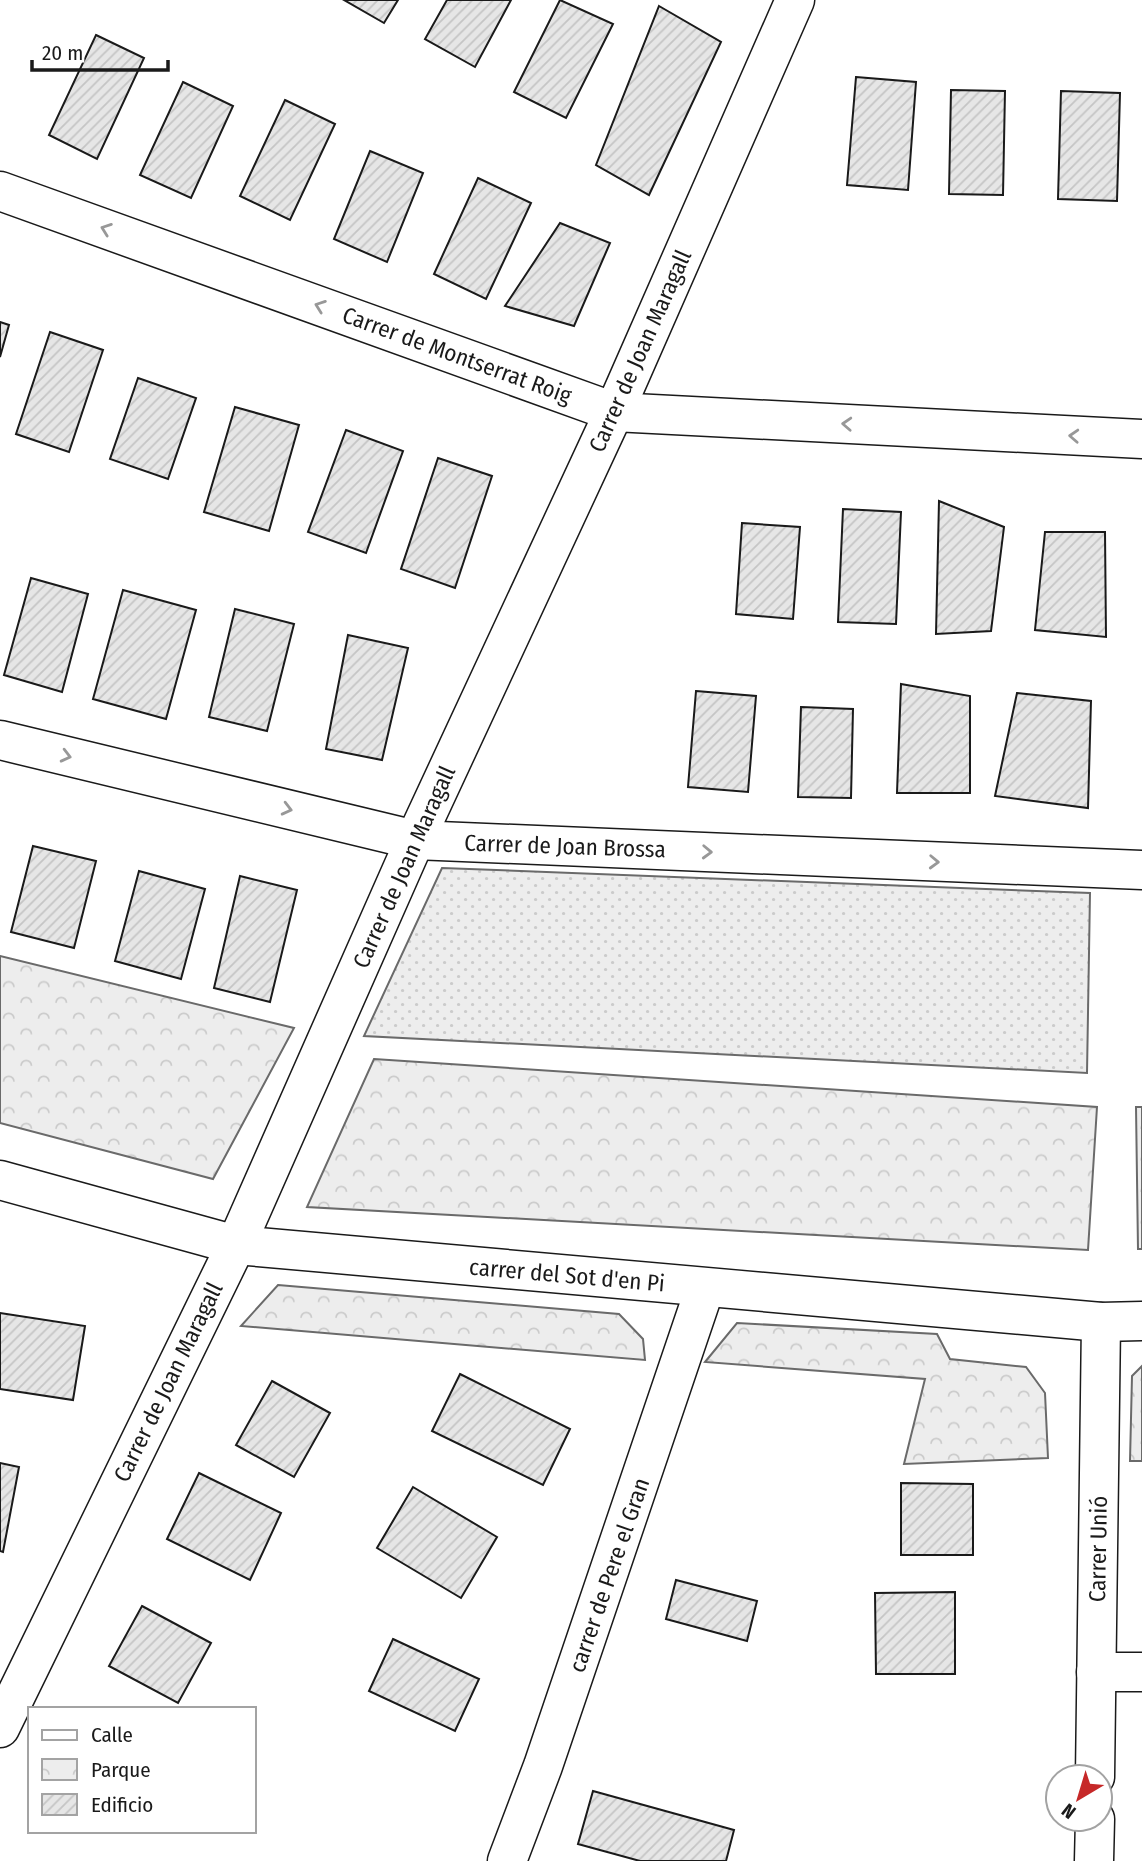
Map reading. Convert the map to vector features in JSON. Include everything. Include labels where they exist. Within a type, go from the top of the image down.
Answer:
[{"type":"street","name":"Carrer de Joan Maragall","points":[[0,1728],[15,1662],[236,1245],[415,840],[614,412],[795,0]]},
{"type":"street","name":"Carrer de Montserrat Roig","points":[[0,191],[614,412],[1142,439]]},
{"type":"street","name":"Carrer de Joan Brossa","points":[[0,740],[415,840],[1142,870]]},
{"type":"street","name":"carrer del Sot d'en Pi","points":[[0,1180],[236,1245],[1101,1322],[1142,1321]]},
{"type":"street","name":"carrer de Pere el Gran","points":[[508,1861],[543,1766],[705,1288]]},
{"type":"street","name":"Carrer Unió","points":[[1095,1763],[1101,1322]]},
{"type":"street","points":[[1096,1672],[1142,1672]]},
{"type":"street","points":[[1094,1861],[1095,1833]]},
{"type":"green space","points":[[442,868],[1090,893],[1087,1073],[364,1036]]},
{"type":"green space","points":[[0,956],[294,1028],[213,1179],[0,1123]]},
{"type":"green space","points":[[374,1059],[1097,1107],[1088,1250],[307,1207]]},
{"type":"green space","points":[[1136,1107],[1142,1107],[1142,1249],[1138,1249]]},
{"type":"green space","points":[[278,1285],[619,1314],[643,1339],[645,1360],[241,1326]]},
{"type":"green space","points":[[737,1323],[937,1334],[950,1359],[1026,1367],[1045,1393],[1048,1458],[904,1464],[925,1379],[705,1362]]},
{"type":"green space","points":[[1142,1366],[1142,1461],[1130,1461],[1132,1376]]},
{"type":"building","points":[[344,0],[398,0],[384,23]]},
{"type":"building","points":[[447,0],[511,0],[475,67],[425,39]]},
{"type":"building","points":[[560,0],[613,24],[566,118],[514,92]]},
{"type":"building","points":[[659,6],[721,42],[649,195],[596,165]]},
{"type":"building","points":[[96,35],[144,58],[97,159],[49,135]]},
{"type":"building","points":[[856,77],[916,82],[908,190],[847,185]]},
{"type":"building","points":[[183,82],[233,106],[191,198],[140,175]]},
{"type":"building","points":[[951,90],[1005,91],[1003,195],[949,194]]},
{"type":"building","points":[[1061,91],[1120,93],[1117,201],[1058,199]]},
{"type":"building","points":[[285,100],[335,124],[290,220],[240,196]]},
{"type":"building","points":[[370,151],[423,173],[387,262],[334,239]]},
{"type":"building","points":[[478,178],[531,203],[486,299],[434,274]]},
{"type":"building","points":[[560,223],[610,243],[574,326],[505,306]]},
{"type":"building","points":[[0,322],[9,325],[0,357]]},
{"type":"building","points":[[50,332],[103,350],[69,452],[16,434]]},
{"type":"building","points":[[138,378],[196,398],[168,479],[110,459]]},
{"type":"building","points":[[235,407],[299,425],[269,531],[204,512]]},
{"type":"building","points":[[346,430],[403,451],[366,553],[308,532]]},
{"type":"building","points":[[438,458],[492,476],[455,588],[401,569]]},
{"type":"building","points":[[939,501],[1004,527],[991,631],[936,634]]},
{"type":"building","points":[[843,509],[901,512],[896,624],[838,622]]},
{"type":"building","points":[[742,523],[800,527],[793,619],[736,614]]},
{"type":"building","points":[[1045,532],[1105,532],[1106,637],[1035,630]]},
{"type":"building","points":[[31,578],[88,594],[62,692],[4,675]]},
{"type":"building","points":[[123,590],[196,610],[166,719],[93,699]]},
{"type":"building","points":[[235,609],[294,624],[267,731],[209,717]]},
{"type":"building","points":[[348,635],[408,648],[382,760],[326,749]]},
{"type":"building","points":[[901,684],[970,696],[970,793],[897,793]]},
{"type":"building","points":[[696,691],[756,696],[748,792],[688,787]]},
{"type":"building","points":[[1017,693],[1091,701],[1088,808],[995,796]]},
{"type":"building","points":[[801,707],[853,709],[851,798],[798,797]]},
{"type":"building","points":[[33,846],[96,861],[74,948],[11,932]]},
{"type":"building","points":[[139,871],[205,889],[181,979],[115,961]]},
{"type":"building","points":[[240,876],[297,890],[270,1002],[214,988]]},
{"type":"building","points":[[0,1313],[85,1326],[73,1400],[0,1389]]},
{"type":"building","points":[[460,1374],[570,1429],[543,1485],[432,1431]]},
{"type":"building","points":[[272,1381],[330,1413],[294,1477],[236,1445]]},
{"type":"building","points":[[0,1463],[19,1467],[3,1552],[0,1551]]},
{"type":"building","points":[[199,1473],[281,1513],[250,1580],[167,1539]]},
{"type":"building","points":[[901,1483],[973,1484],[973,1555],[901,1555]]},
{"type":"building","points":[[413,1487],[497,1537],[461,1598],[377,1548]]},
{"type":"building","points":[[676,1580],[757,1601],[747,1641],[666,1619]]},
{"type":"building","points":[[955,1592],[955,1674],[876,1674],[875,1593]]},
{"type":"building","points":[[142,1606],[211,1643],[178,1703],[109,1666]]},
{"type":"building","points":[[393,1639],[479,1679],[455,1731],[369,1691]]},
{"type":"building","points":[[593,1791],[734,1830],[726,1861],[640,1861],[578,1844]]}]
